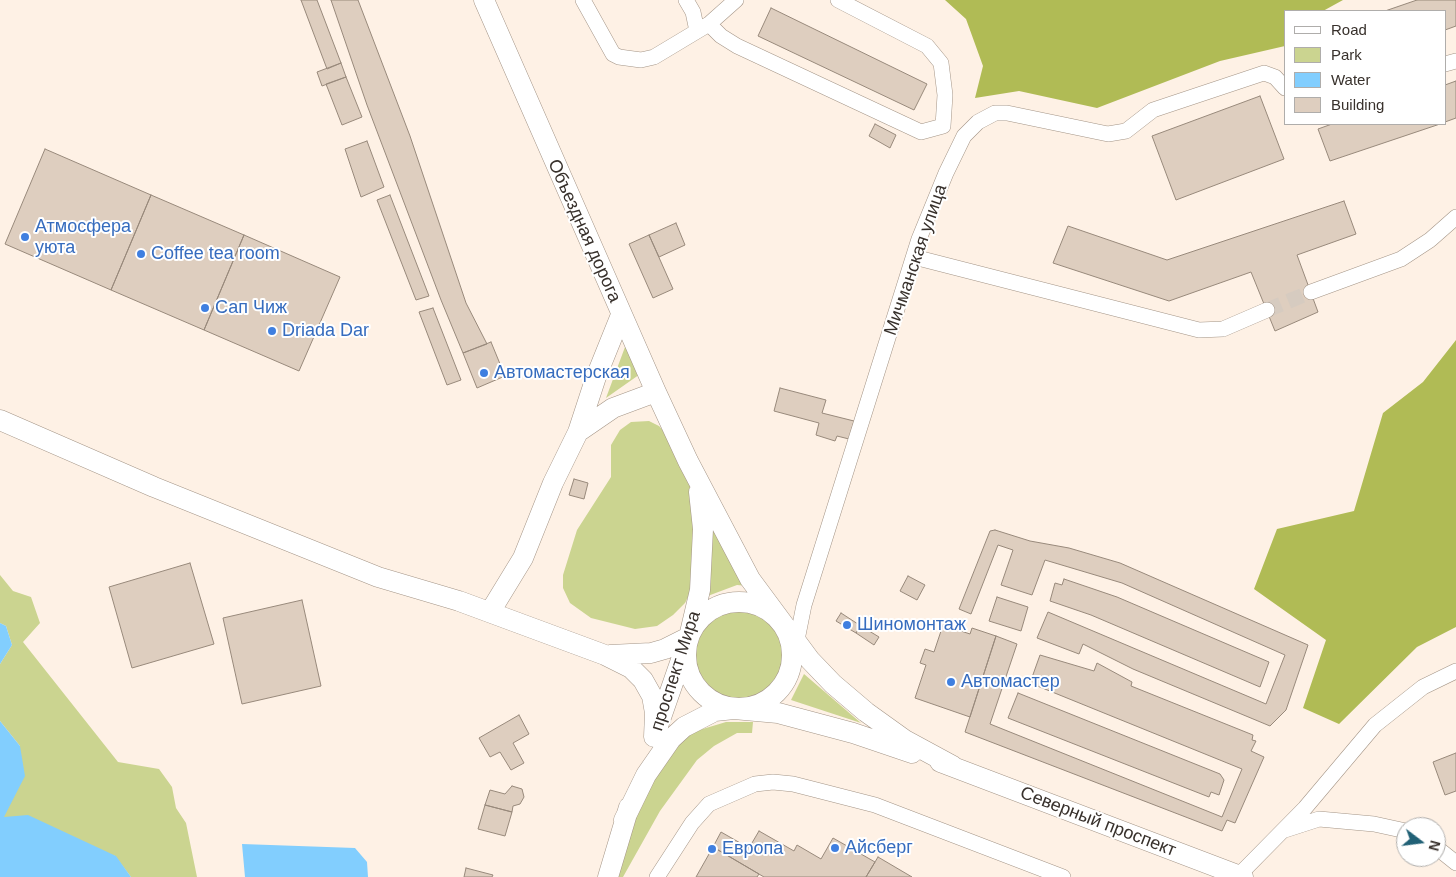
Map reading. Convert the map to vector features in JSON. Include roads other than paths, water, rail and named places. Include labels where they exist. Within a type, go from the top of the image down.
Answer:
[{"type":"main road","name":"Объездная дорога","points":[[484,0],[621,315],[688,460]]},
{"type":"main road","points":[[490,612],[523,558],[553,483],[578,432],[596,377],[621,315]]},
{"type":"main road","points":[[578,432],[613,408],[656,392]]},
{"type":"main road","points":[[0,420],[154,487],[378,577],[490,612],[605,655],[631,668],[644,680],[652,696],[655,713],[654,737]]},
{"type":"main road","points":[[688,460],[750,579],[796,642],[833,684],[866,712],[905,740],[953,766]]},
{"type":"main road","name":"проспект Мира","points":[[608,877],[624,820],[689,637],[700,590],[703,529],[700,494],[688,460]]},
{"type":"main road","points":[[624,820],[646,775],[672,739],[684,727],[699,717],[715,711],[734,709],[754,706],[772,697],[788,677],[792,665],[790,640],[781,622],[773,614],[758,605],[731,602],[715,608],[700,618],[689,637],[686,655],[687,667],[696,686],[712,701],[734,709],[767,711],[799,718],[953,766]]},
{"type":"main road","points":[[605,655],[651,652],[664,649],[689,637]]},
{"type":"main road","name":"Северный проспект","points":[[953,766],[1241,876]]},
{"type":"street","points":[[583,0],[608,49],[619,57],[641,60],[654,57],[703,28],[736,0]]},
{"type":"street","points":[[686,0],[703,28],[737,46],[920,132],[942,126],[945,95],[941,63],[927,46],[838,0]]},
{"type":"street","name":"Мичманская улица","points":[[792,665],[807,596],[914,257],[946,173],[964,136],[978,122],[996,113],[1007,113],[1108,134],[1131,129],[1138,120],[1153,110],[1264,73],[1275,77],[1284,87]]},
{"type":"street","points":[[1311,292],[1401,259],[1430,240],[1456,217]]},
{"type":"street","points":[[914,257],[1199,330],[1223,329],[1267,310]]},
{"type":"street","points":[[1241,876],[1375,725],[1423,687],[1456,671]]},
{"type":"street","points":[[657,877],[692,823],[709,804],[755,784],[773,782],[792,784],[875,806],[1062,877]]},
{"type":"street","points":[[1283,830],[1319,819],[1374,824],[1396,829]]},
{"type":"street","points":[[1446,855],[1456,863]]},
{"type":"water","points":[[0,623],[6,626],[12,645],[0,664]]},
{"type":"water","points":[[0,721],[20,746],[25,776],[4,817],[28,815],[116,856],[131,877],[0,877]]},
{"type":"water","points":[[242,844],[355,848],[367,862],[368,877],[245,877]]},
{"type":"tunnel","points":[[1267,310],[1311,292]]},
{"type":"place","name":"Атмосфера уюта","points":[[25,237]]},
{"type":"place","name":"Coffee tea room","points":[[141,254]]},
{"type":"place","name":"Сап Чиж","points":[[205,308]]},
{"type":"place","name":"Driada Dar","points":[[272,331]]},
{"type":"place","name":"Автомастерская","points":[[484,373]]},
{"type":"place","name":"Шиномонтаж","points":[[847,625]]},
{"type":"place","name":"Автомастер","points":[[951,682]]},
{"type":"place","name":"Айсберг","points":[[835,848]]},
{"type":"place","name":"Европа","points":[[712,849]]}]
